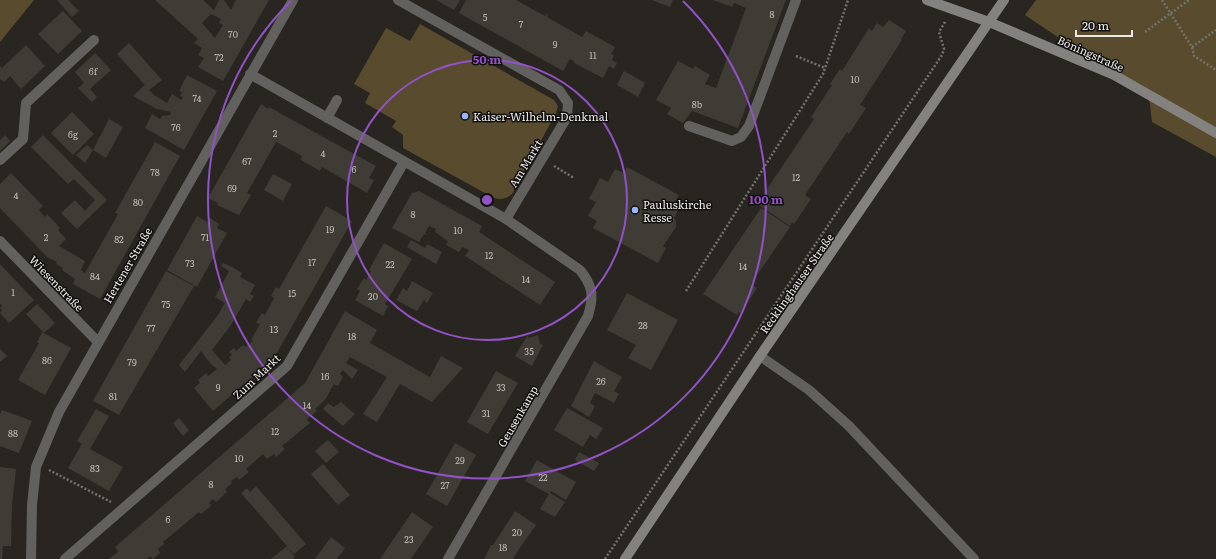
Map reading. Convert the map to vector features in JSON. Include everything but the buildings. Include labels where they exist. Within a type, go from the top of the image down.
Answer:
[{"type":"main road","name":"Böningstraße","points":[[927,0],[989,22],[1114,75],[1216,133]]},
{"type":"main road","name":"Recklinghauser Straße","points":[[625,559],[760,356],[1004,0]]},
{"type":"street","name":"Hertener Straße","points":[[31,559],[32,505],[38,464],[59,412],[97,342],[293,0]]},
{"type":"street","name":"Am Markt","points":[[398,0],[559,90],[568,103],[567,117],[506,219]]},
{"type":"street","points":[[689,126],[732,141],[741,137],[749,126],[796,0]]},
{"type":"street","points":[[0,160],[22,139],[26,103],[94,40]]},
{"type":"street","points":[[250,74],[506,219]]},
{"type":"street","points":[[328,118],[337,100]]},
{"type":"street","name":"Zum Markt","points":[[65,559],[287,366],[404,162]]},
{"type":"street","name":"Geusenkamp","points":[[448,559],[588,316],[593,300],[589,281],[580,270],[506,219]]},
{"type":"street","name":"Wiesenstraße","points":[[0,241],[97,342]]},
{"type":"street","points":[[760,356],[809,390],[849,426],[974,559]]},
{"type":"path","points":[[686,291],[823,74],[848,0]]},
{"type":"path","points":[[1162,0],[1192,47],[1194,56],[1216,70]]},
{"type":"path","points":[[1144,32],[1189,0]]},
{"type":"path","points":[[605,559],[942,55],[944,49],[939,32],[952,9]]},
{"type":"path","points":[[1192,47],[1216,30]]},
{"type":"path","points":[[796,56],[825,68]]},
{"type":"path","points":[[562,171],[574,178]]},
{"type":"path","points":[[38,464],[124,508]]},
{"type":"shaded area","points":[[0,0],[34,0],[0,42]]},
{"type":"shaded area","points":[[1036,0],[1216,0],[1216,157],[1152,122],[1149,96],[1114,75],[1025,15]]},
{"type":"shaded area","points":[[420,24],[554,100],[558,106],[556,113],[512,194],[508,197],[501,199],[494,198],[403,148],[403,135],[392,127],[396,121],[365,103],[370,93],[354,84],[386,28],[410,41]]},
{"type":"place","name":"Kaiser-Wilhelm-Denkmal","points":[[465,116]]},
{"type":"place","name":"Pauluskirche Resse","points":[[635,210]]}]
